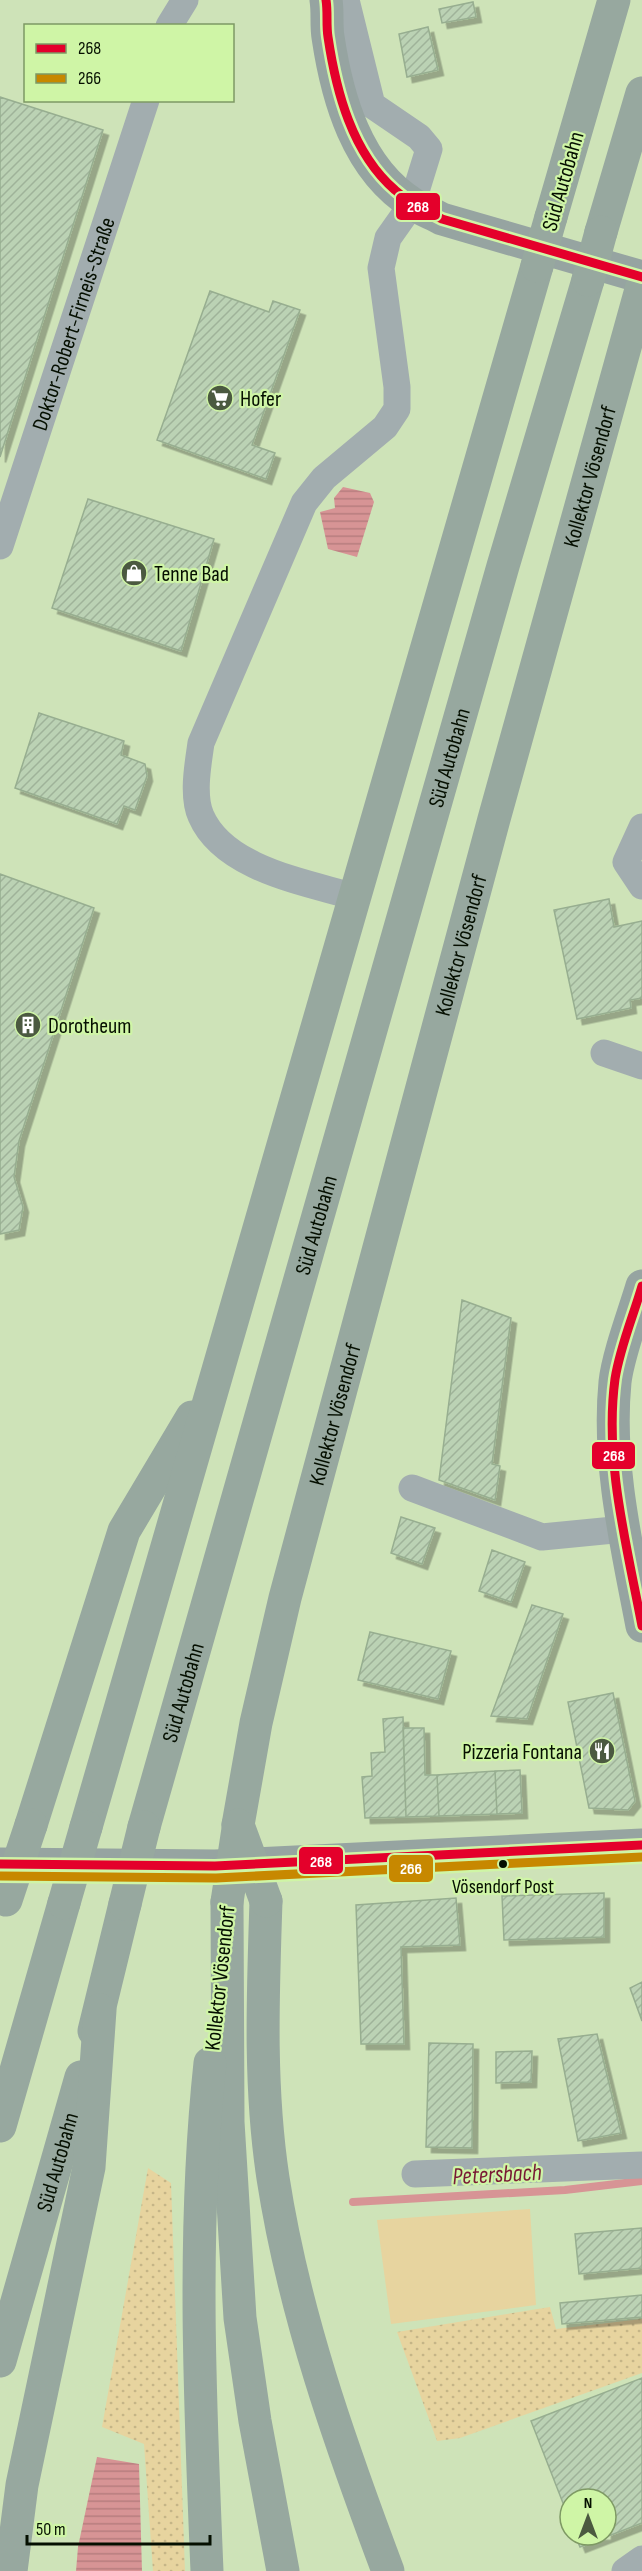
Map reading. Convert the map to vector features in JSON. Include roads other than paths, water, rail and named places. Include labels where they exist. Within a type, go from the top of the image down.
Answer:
[{"type":"highway","name":"Süd Autobahn","points":[[0,2126],[614,0]]},
{"type":"highway","name":"Süd Autobahn","points":[[0,2361],[100,2010],[144,1827],[503,566],[642,93]]},
{"type":"highway","name":"Kollektor Vösendorf","points":[[207,2571],[200,2395],[200,2216],[205,2109],[227,1902],[256,1723],[285,1598],[491,830],[641,286]]},
{"type":"highway","points":[[3,1910],[124,1531],[215,1380]]},
{"type":"highway","points":[[238,1825],[266,1901],[262,2016],[266,2102],[273,2177],[283,2230],[301,2316],[324,2391],[388,2571]]},
{"type":"highway","points":[[227,1902],[228,2122],[240,2318],[255,2421],[283,2571]]},
{"type":"highway","points":[[11,2571],[22,2485],[89,2168],[100,2010]]},
{"type":"main road","points":[[309,0],[327,35]]},
{"type":"main road","points":[[326,0],[327,35],[342,104],[358,142],[385,179],[412,204],[442,219],[641,286]]},
{"type":"main road","points":[[641,1615],[630,1526],[613,1434],[615,1380],[642,1286]]},
{"type":"main road","points":[[0,1864],[215,1866],[642,1845]]},
{"type":"street","points":[[346,0],[372,105],[419,137],[429,148],[412,204],[388,238],[381,268],[397,387],[397,409],[385,427],[324,478],[304,503],[201,743],[196,781],[200,815],[219,843],[257,868],[355,897]]},
{"type":"street","name":"Doktor-Robert-Firneis-Straße","points":[[0,546],[145,102]]},
{"type":"street","points":[[642,827],[626,862],[642,886]]},
{"type":"street","points":[[604,1053],[642,1066]]},
{"type":"street","points":[[412,1488],[542,1537],[630,1526]]},
{"type":"street","points":[[415,2174],[642,2164]]},
{"type":"street","points":[[625,2571],[642,2559]]},
{"type":"waterway","name":"Petersbach","points":[[353,2202],[565,2190],[642,2181]]},
{"type":"place","name":"Hofer","points":[[220,398]]},
{"type":"place","name":"Tenne Bad","points":[[134,573]]},
{"type":"place","name":"Dorotheum","points":[[28,1025]]},
{"type":"place","name":"Pizzeria Fontana","points":[[602,1751]]},
{"type":"place","name":"Vösendorf Post","points":[[503,1864]]}]
